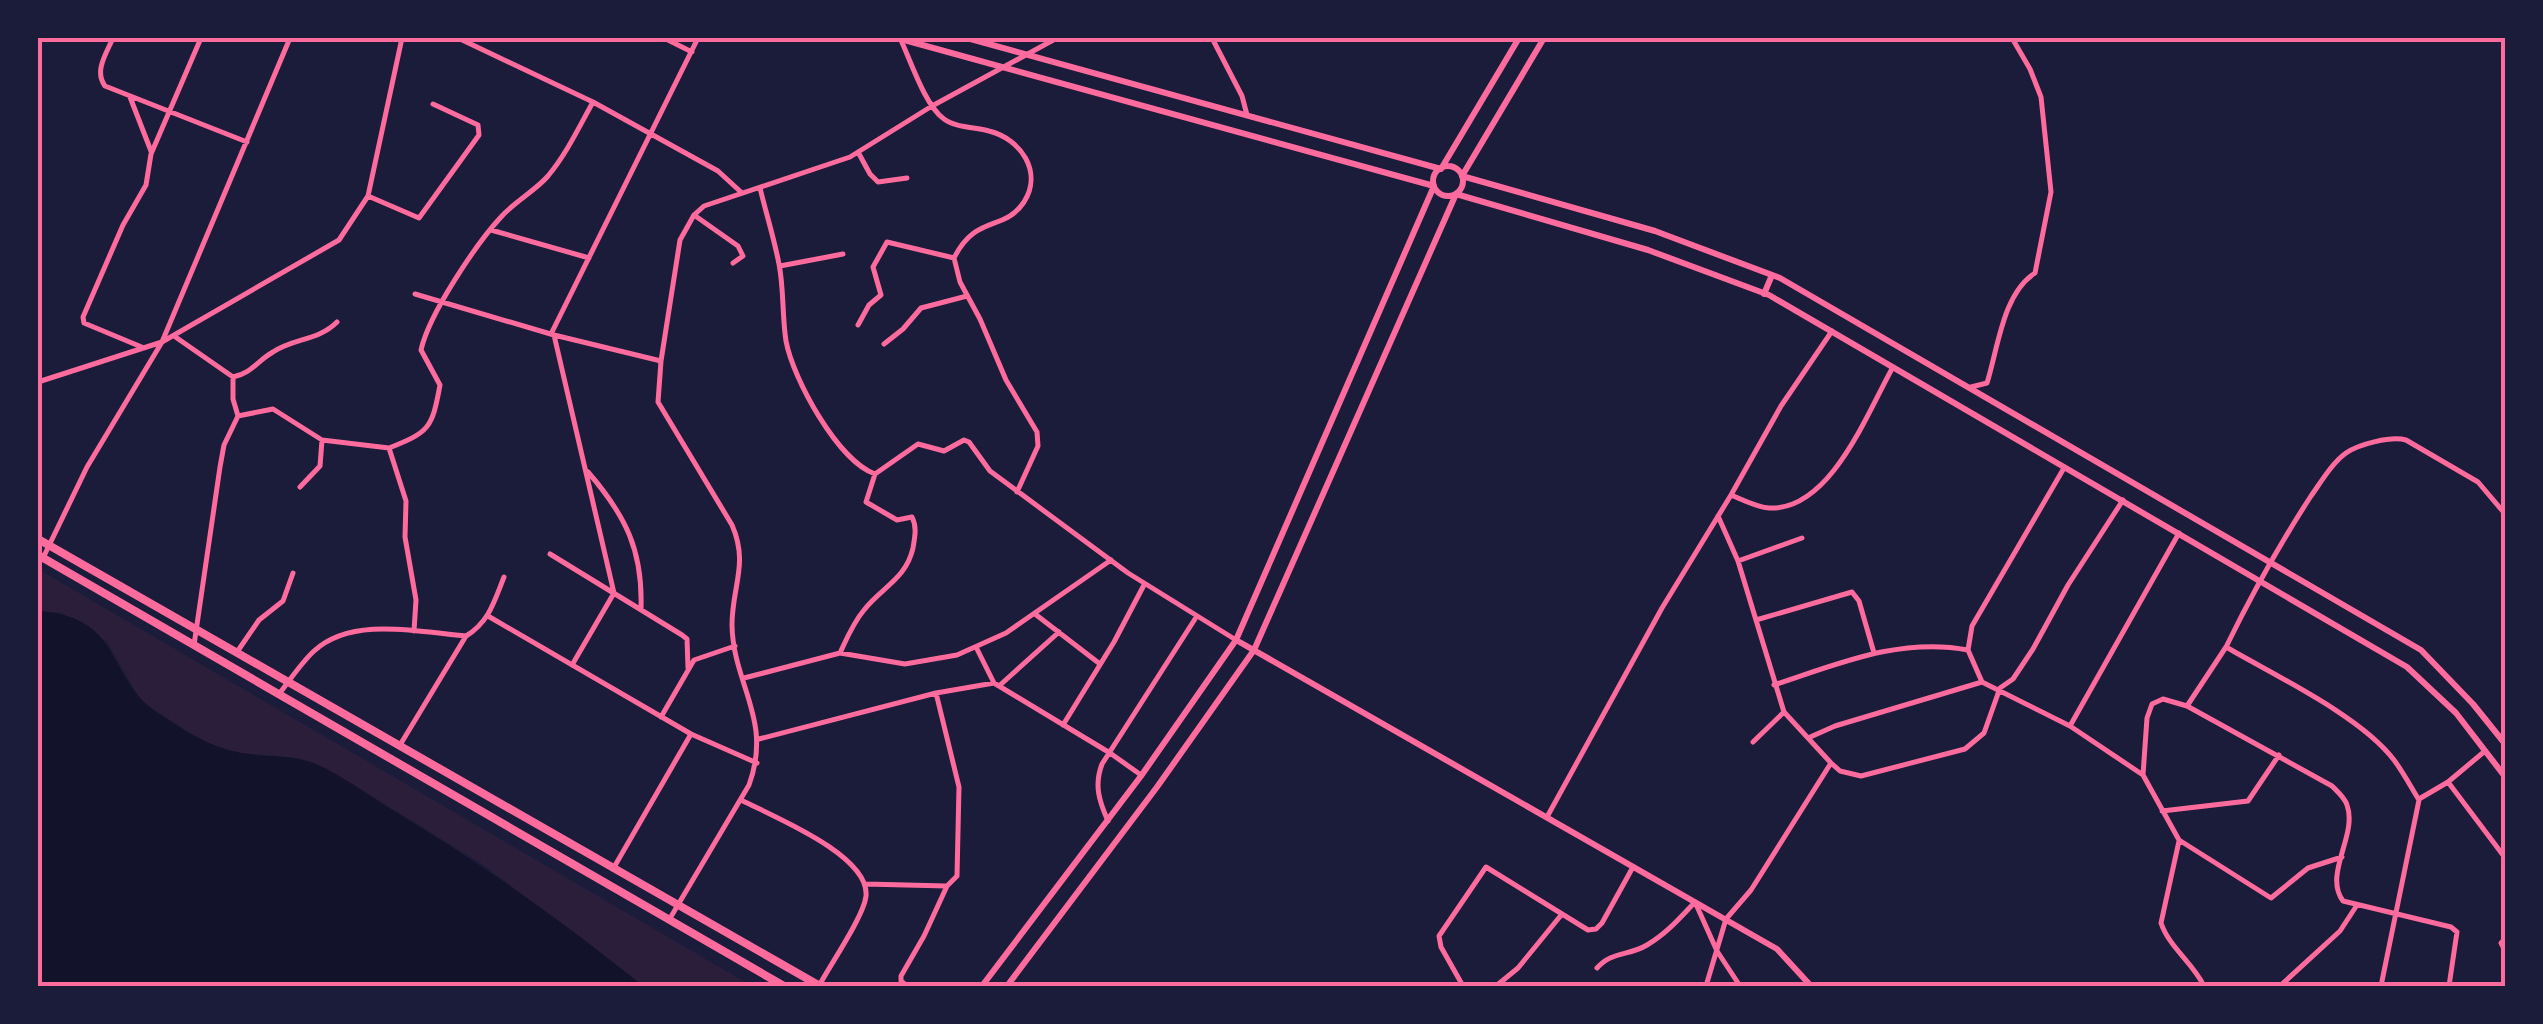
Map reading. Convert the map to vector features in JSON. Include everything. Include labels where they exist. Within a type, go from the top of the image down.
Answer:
[{"type":"main road","points":[[38,539],[820,986]]},
{"type":"main road","points":[[40,557],[784,986]]},
{"type":"street","points":[[113,38],[100,78],[105,86],[246,142]]},
{"type":"street","points":[[144,348],[84,323],[83,317],[123,225],[146,185],[152,154],[200,38]]},
{"type":"street","points":[[40,557],[49,546],[86,467],[162,342],[290,38]]},
{"type":"street","points":[[38,382],[162,342],[339,240],[368,196],[402,38]]},
{"type":"street","points":[[458,38],[651,134],[718,171],[742,194]]},
{"type":"street","points":[[664,38],[692,52]]},
{"type":"street","points":[[572,665],[614,593],[553,334],[698,38]]},
{"type":"street","points":[[899,38],[1434,186],[1443,195],[1456,194],[1648,250],[1764,294],[2408,666],[2456,713],[2506,778]]},
{"type":"street","points":[[899,38],[932,106],[948,122],[994,132],[1012,143],[1029,162],[1032,183],[1023,204],[1008,218],[975,229],[962,241],[954,258],[1006,380],[1038,432],[1038,446],[1018,492]]},
{"type":"street","points":[[967,38],[1441,168],[1454,168],[1462,176],[1655,231],[1772,275],[2421,650],[2474,704],[2506,745]]},
{"type":"street","points":[[668,921],[741,800],[757,763],[759,738],[732,626],[742,563],[740,544],[658,402],[680,240],[704,206],[826,168],[1056,38]]},
{"type":"street","points":[[1212,38],[1242,96],[1247,115]]},
{"type":"street","points":[[982,986],[1108,821],[1236,640],[1434,186],[1435,176],[1520,38]]},
{"type":"street","points":[[1007,986],[1157,788],[1254,650],[1462,186],[1462,176],[1544,38]]},
{"type":"street","points":[[1971,388],[1987,383],[2010,307],[2023,281],[2035,273],[2051,192],[2041,97],[2012,38]]},
{"type":"street","points":[[130,97],[152,154]]},
{"type":"street","points":[[238,416],[273,409],[322,440],[389,448],[421,436],[429,424],[440,385],[421,350],[444,301],[491,230],[554,168],[592,102]]},
{"type":"street","points":[[368,196],[419,218],[479,135],[478,125],[433,104]]},
{"type":"street","points":[[858,152],[878,182],[907,178]]},
{"type":"street","points":[[760,188],[780,266],[786,341],[793,364],[814,407],[847,455],[874,474]]},
{"type":"street","points":[[694,215],[738,246],[743,256],[733,263]]},
{"type":"street","points":[[491,230],[590,258]]},
{"type":"street","points":[[858,325],[870,304],[881,295],[873,267],[887,242],[954,258]]},
{"type":"street","points":[[780,266],[843,254]]},
{"type":"street","points":[[1764,294],[1772,275]]},
{"type":"street","points":[[415,294],[661,361]]},
{"type":"street","points":[[884,344],[921,308],[968,296]]},
{"type":"street","points":[[233,377],[253,371],[276,350],[316,337],[337,322]]},
{"type":"street","points":[[1547,817],[1662,608],[1732,496],[1781,406],[1832,331]]},
{"type":"street","points":[[174,336],[233,377]]},
{"type":"street","points":[[1732,496],[1773,508],[1816,490],[1840,462],[1894,366]]},
{"type":"street","points":[[194,645],[224,445],[238,416],[232,399],[233,377]]},
{"type":"street","points":[[2187,706],[2226,647],[2268,561],[2342,456],[2353,449],[2398,438],[2478,482],[2506,515]]},
{"type":"street","points":[[300,487],[320,466],[322,440]]},
{"type":"street","points":[[840,653],[866,606],[902,576],[914,541],[916,526],[912,517],[898,520],[866,502],[874,474],[918,444],[944,451],[964,440],[990,471],[1144,586],[1777,949],[1811,986]]},
{"type":"street","points":[[389,448],[406,501],[405,537],[416,600],[414,632]]},
{"type":"street","points":[[1982,682],[1968,650],[1972,626],[2065,465]]},
{"type":"street","points":[[586,469],[608,496],[637,552],[641,567],[640,609]]},
{"type":"street","points":[[1718,516],[1738,561],[1784,712],[1831,763],[1861,776],[1965,749],[1984,733],[2000,688],[2013,679],[2033,649],[2123,499]]},
{"type":"street","points":[[2070,726],[2180,532]]},
{"type":"street","points":[[1738,561],[1802,538]]},
{"type":"street","points":[[550,554],[687,639],[688,668]]},
{"type":"street","points":[[744,678],[840,653],[905,664],[976,649],[1035,614],[1111,560]]},
{"type":"street","points":[[237,652],[259,620],[283,601],[294,573]]},
{"type":"street","points":[[400,746],[466,636],[482,626],[504,577]]},
{"type":"street","points":[[1062,726],[1144,586]]},
{"type":"street","points":[[1756,620],[1852,592],[1874,653]]},
{"type":"street","points":[[1035,614],[1101,664]]},
{"type":"street","points":[[488,616],[690,734],[757,763]]},
{"type":"street","points":[[1108,821],[1099,801],[1097,783],[1102,764],[1196,618]]},
{"type":"street","points":[[279,694],[314,651],[346,634],[382,630],[466,636]]},
{"type":"street","points":[[759,738],[936,692],[996,685],[1060,632]]},
{"type":"street","points":[[661,717],[688,668],[702,656],[735,646]]},
{"type":"street","points":[[1774,685],[1874,653],[1921,646],[1968,650]]},
{"type":"street","points":[[2226,647],[2332,709],[2375,740],[2393,758],[2419,800],[2381,986]]},
{"type":"street","points":[[976,649],[996,685],[1110,753],[1141,776]]},
{"type":"street","points":[[1808,738],[1835,726],[1982,682],[2070,726],[2144,776],[2179,840],[2271,898],[2308,868],[2342,857]]},
{"type":"street","points":[[907,986],[901,976],[957,876],[959,787],[936,692]]},
{"type":"street","points":[[2144,776],[2147,718],[2152,704],[2163,699],[2187,706],[2332,786],[2347,802],[2350,821],[2338,894],[2343,901],[2457,932],[2449,986]]},
{"type":"street","points":[[1753,742],[1784,712]]},
{"type":"street","points":[[613,869],[690,734]]},
{"type":"street","points":[[2419,800],[2486,752]]},
{"type":"street","points":[[2162,811],[2248,801],[2279,755]]},
{"type":"street","points":[[1706,986],[1726,920],[1751,890],[1831,763]]},
{"type":"street","points":[[2448,782],[2506,858]]},
{"type":"street","points":[[741,800],[838,851],[865,884],[864,906],[820,986]]},
{"type":"street","points":[[2179,840],[2161,923],[2204,986]]},
{"type":"street","points":[[1464,986],[1441,947],[1439,936],[1486,867],[1588,930],[1596,930],[1633,867]]},
{"type":"street","points":[[865,884],[948,886]]},
{"type":"street","points":[[1694,902],[1740,986]]},
{"type":"street","points":[[1597,968],[1612,955],[1634,952],[1653,941],[1694,902]]},
{"type":"street","points":[[2280,986],[2340,931],[2357,905]]},
{"type":"street","points":[[1496,986],[1518,968],[1562,914]]},
{"type":"street","points":[[2506,937],[2501,943],[2506,953]]},
{"type":"shaded area","points":[[38,569],[752,986],[643,986],[482,864],[327,769],[298,758],[239,753],[205,743],[141,701],[107,642],[62,613],[38,611]]},
{"type":"shaded area","points":[[38,611],[86,624],[100,636],[129,683],[159,714],[224,749],[300,759],[336,774],[491,873],[643,986],[38,986]]}]
